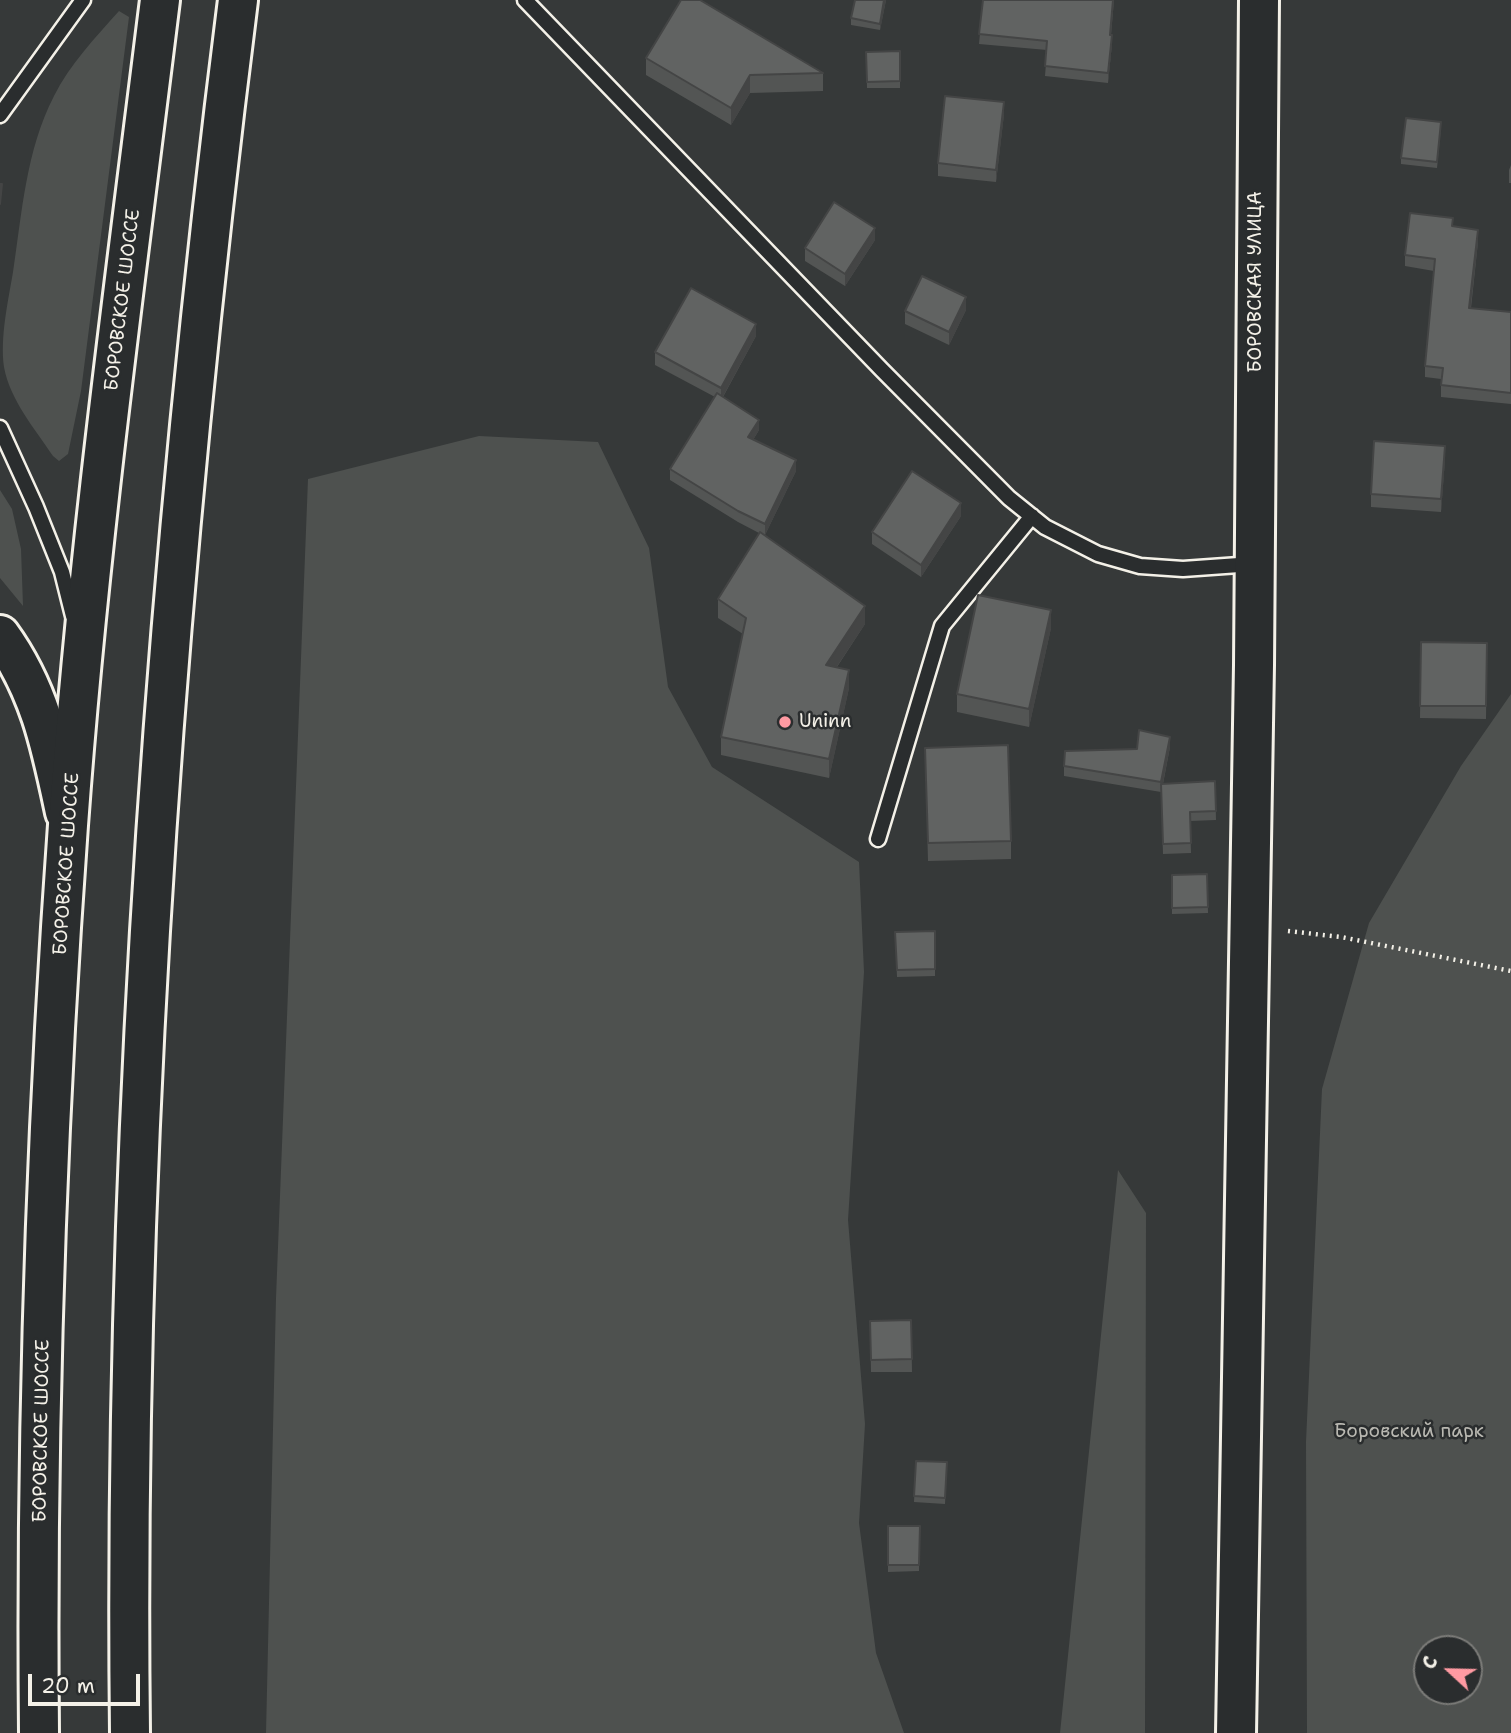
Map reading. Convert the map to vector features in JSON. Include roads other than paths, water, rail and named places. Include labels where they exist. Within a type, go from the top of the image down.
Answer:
[{"type":"main road","name":"БОРОВСКОЕ ШОССЕ","points":[[39,1733],[44,1275],[68,826],[109,411],[160,0]]},
{"type":"main road","points":[[130,1733],[128,1598],[136,1252],[149,907],[200,329],[238,0]]},
{"type":"main road","name":"БОРОВСКАЯ УЛИЦА","points":[[1236,1733],[1254,564],[1259,0]]},
{"type":"main road","points":[[0,635],[26,675],[42,713],[68,826]]},
{"type":"lane","points":[[0,115],[82,0]]},
{"type":"lane","points":[[525,0],[882,370],[1009,498],[1045,527],[1098,554],[1140,566],[1183,569],[1254,564]]},
{"type":"lane","points":[[0,428],[36,506],[62,572],[83,655]]},
{"type":"lane","points":[[878,839],[942,626],[1031,516]]},
{"type":"place","name":"Uninn","points":[[785,722]]},
{"type":"park label","name":"Боровский парк","points":[[1409,1432]]}]
